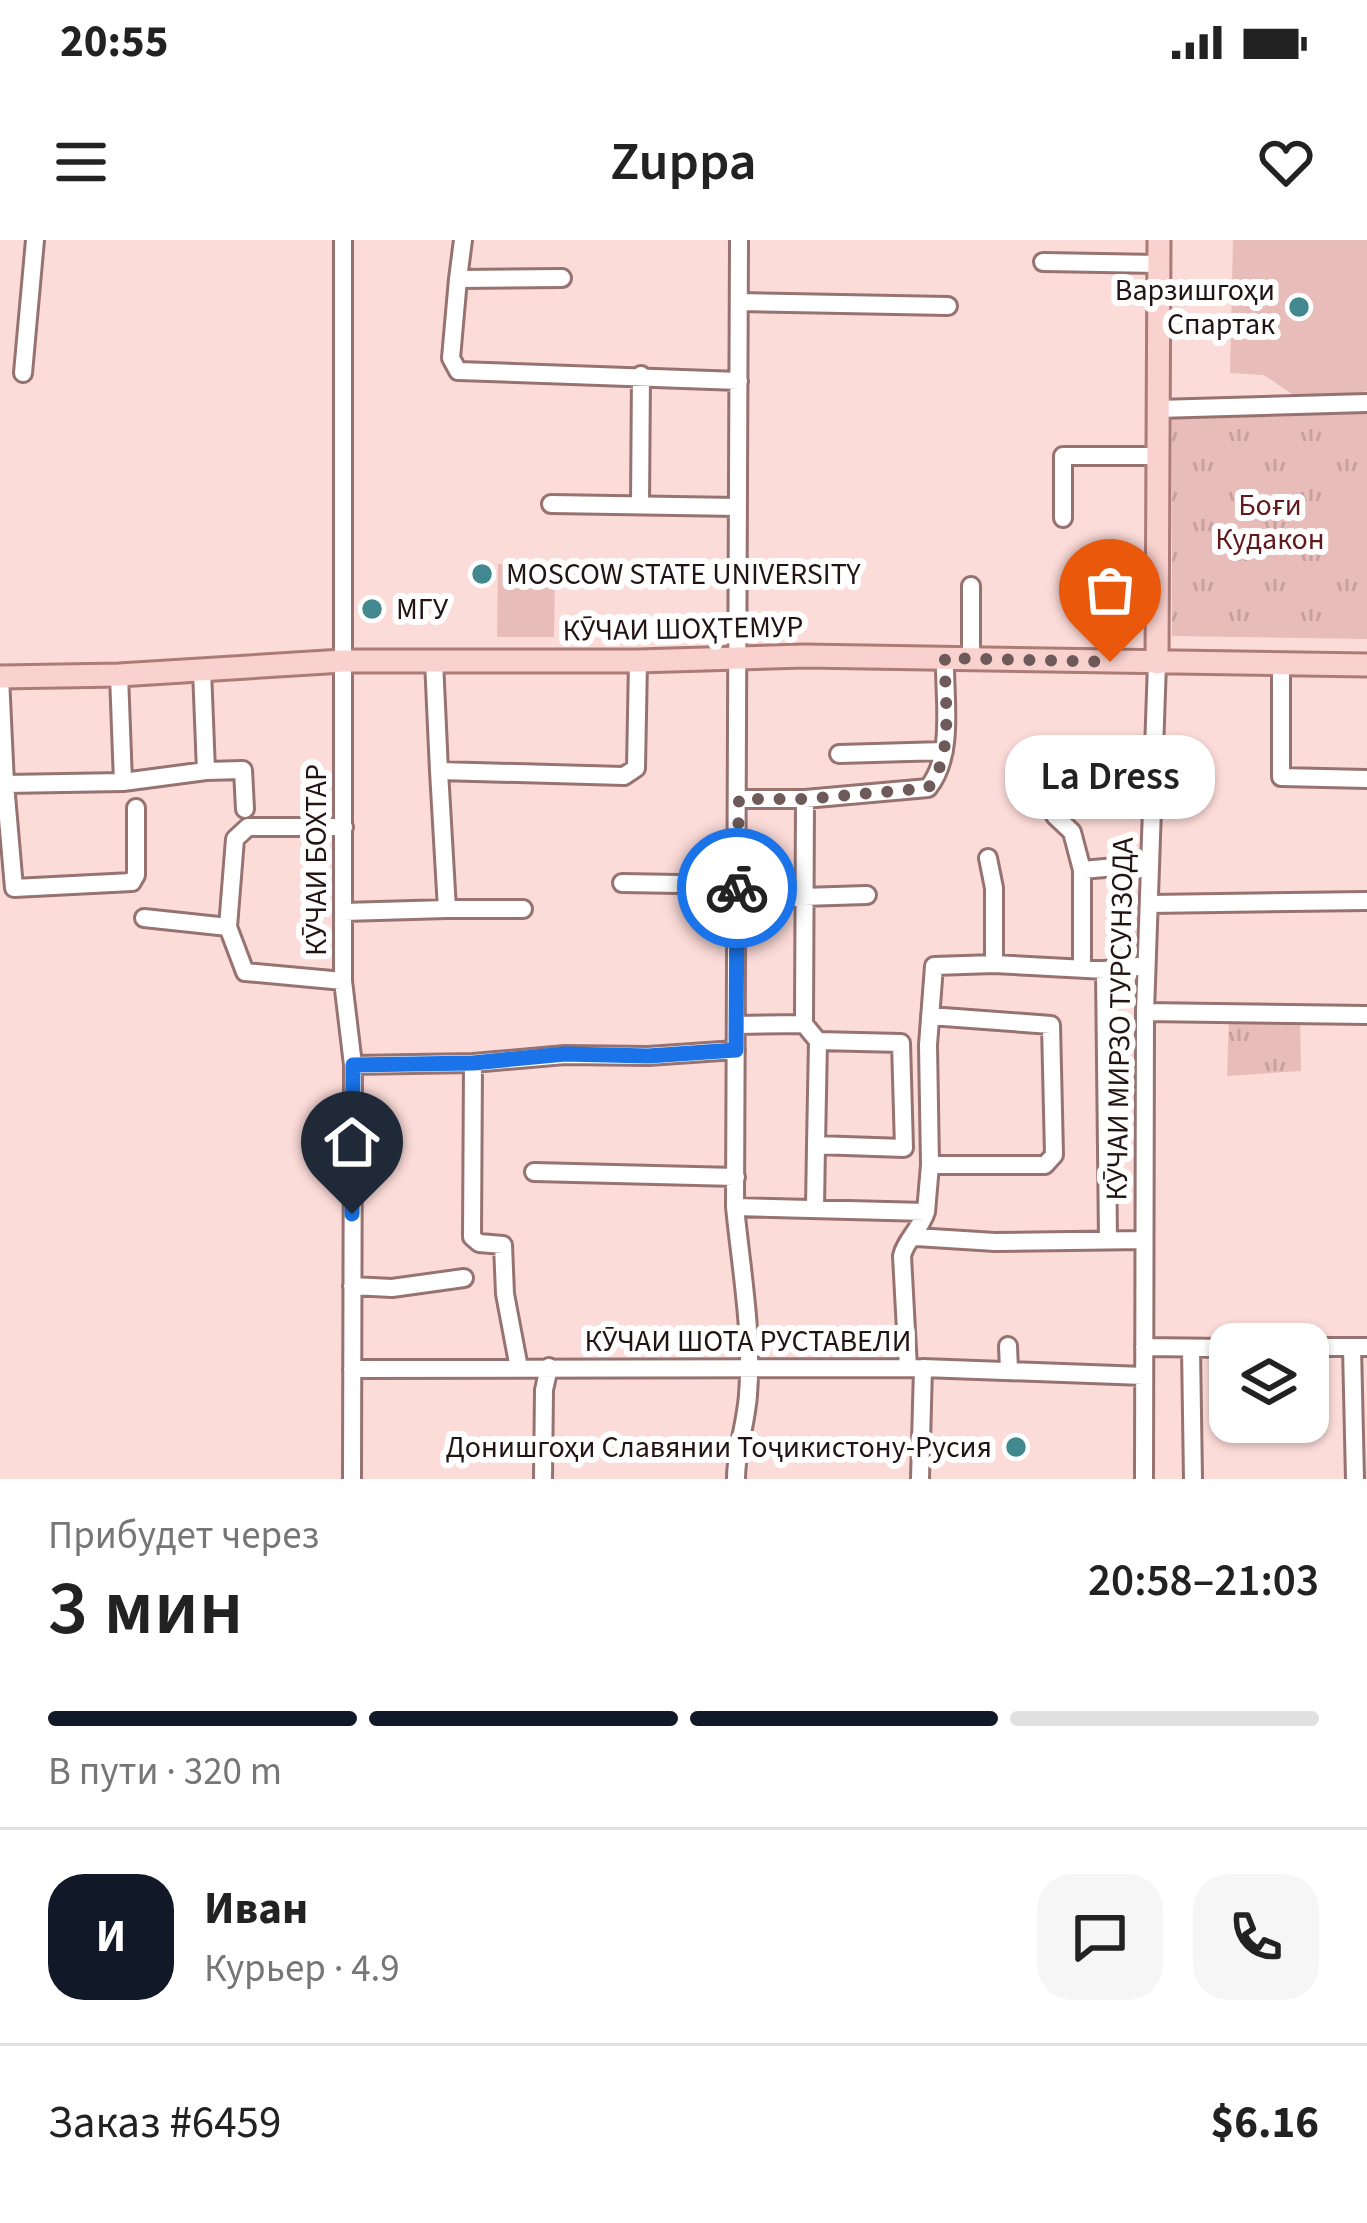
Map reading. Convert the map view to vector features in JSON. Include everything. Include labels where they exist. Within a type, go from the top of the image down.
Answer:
[{"type":"main road","points":[[1157,663],[1159,240]]},
{"type":"main road","name":"КӮЧАИ ШОҲТЕМУР","points":[[0,677],[343,661],[971,656],[1367,665]]},
{"type":"street","points":[[23,373],[34,240]]},
{"type":"street","name":"КӮЧАИ БОХТАР","points":[[343,240],[343,981],[353,1065],[352,1479]]},
{"type":"street","points":[[463,240],[452,358],[458,370],[739,380]]},
{"type":"street","points":[[736,1479],[736,1451],[748,1398],[735,1207],[739,240]]},
{"type":"street","points":[[1043,262],[1159,264]]},
{"type":"street","points":[[458,279],[562,278]]},
{"type":"street","points":[[739,302],[948,306]]},
{"type":"street","points":[[640,504],[641,375]]},
{"type":"street","points":[[1157,409],[1367,403]]},
{"type":"street","points":[[1063,518],[1063,456],[1157,456]]},
{"type":"street","points":[[551,504],[739,507]]},
{"type":"street","points":[[971,586],[971,656]]},
{"type":"street","points":[[739,799],[805,799],[928,788],[941,772],[944,751],[945,658]]},
{"type":"street","points":[[434,661],[447,909]]},
{"type":"street","points":[[439,771],[632,773],[636,768],[638,661]]},
{"type":"street","name":"КӮЧАИ МИРЗО ТУРСУНЗОДА","points":[[1144,1479],[1145,1012],[1157,663]]},
{"type":"street","points":[[1281,664],[1281,777],[1367,779]]},
{"type":"street","points":[[202,670],[206,772]]},
{"type":"street","points":[[119,675],[124,782]]},
{"type":"street","points":[[0,677],[14,887],[132,882],[136,875],[136,808]]},
{"type":"street","points":[[839,754],[944,751]]},
{"type":"street","points":[[5,784],[124,782],[243,770],[245,808]]},
{"type":"street","points":[[805,799],[804,1024],[818,1041],[815,1208]]},
{"type":"street","points":[[1055,816],[1072,832],[1082,870],[1082,968]]},
{"type":"street","points":[[343,981],[245,972],[228,927],[239,832],[248,827],[344,827]]},
{"type":"street","points":[[988,858],[994,888],[994,964]]},
{"type":"street","points":[[1082,870],[1150,864]]},
{"type":"street","points":[[622,883],[805,898],[867,896]]},
{"type":"street","points":[[1149,904],[1367,901]]},
{"type":"street","points":[[344,912],[523,909]]},
{"type":"street","points":[[144,918],[228,927]]},
{"type":"street","points":[[920,1479],[915,1368],[902,1256],[926,1212],[934,966],[1105,970],[1146,964]]},
{"type":"street","points":[[1105,970],[1108,1240]]},
{"type":"street","points":[[1145,1012],[1367,1015]]},
{"type":"street","points":[[930,1165],[1045,1165],[1054,1156],[1051,1024],[931,1016]]},
{"type":"street","points":[[736,1025],[804,1024]]},
{"type":"street","points":[[816,1145],[900,1150],[905,1141],[901,1043],[818,1041]]},
{"type":"street","points":[[353,1065],[736,1050]]},
{"type":"street","points":[[473,1063],[472,1238],[503,1247],[505,1294],[519,1368]]},
{"type":"street","points":[[534,1172],[736,1178]]},
{"type":"street","points":[[735,1207],[926,1212]]},
{"type":"street","points":[[916,1237],[994,1242],[1143,1240]]},
{"type":"street","points":[[352,1286],[392,1288],[464,1278]]},
{"type":"street","points":[[1008,1346],[1009,1370]]},
{"type":"street","points":[[1144,1347],[1209,1348]]},
{"type":"street","points":[[1355,1479],[1359,1347]]},
{"type":"street","points":[[1191,1348],[1193,1479]]},
{"type":"street","points":[[543,1479],[544,1390],[549,1367]]},
{"type":"street","name":"КӮЧАИ ШОТА РУСТАВЕЛИ","points":[[352,1369],[915,1368],[1144,1376]]},
{"type":"green space","name":"Варзишгоҳи Спартак","points":[[1233,240],[1367,240],[1367,391],[1349,396],[1292,394],[1264,375],[1230,373]]},
{"type":"green space","name":"Боғи Кудакон","points":[[1367,409],[1367,639],[1172,636],[1172,410]]},
{"type":"green space","points":[[1362,495],[1363,562],[1326,562],[1325,496]]},
{"type":"green space","points":[[498,564],[555,566],[554,637],[497,637]]},
{"type":"green space","points":[[1229,1017],[1300,1017],[1301,1071],[1227,1076]]},
{"type":"way so far","points":[[737,888],[739,799],[805,799],[928,788],[941,772],[944,751],[945,658],[1110,662]]},
{"type":"place","name":"Варзишгоҳи Спартак","points":[[1299,307]]},
{"type":"place","name":"MOSCOW STATE UNIVERSITY","points":[[482,574]]},
{"type":"place","name":"МГУ","points":[[372,609]]},
{"type":"place","name":"La Dress","points":[[1110,662]]},
{"type":"place","name":"Донишгоҳи Славянии Тоҷикистону-Русия","points":[[1016,1447]]},
{"type":"route","points":[[352,1214],[353,1065],[736,1050],[737,888]]}]
